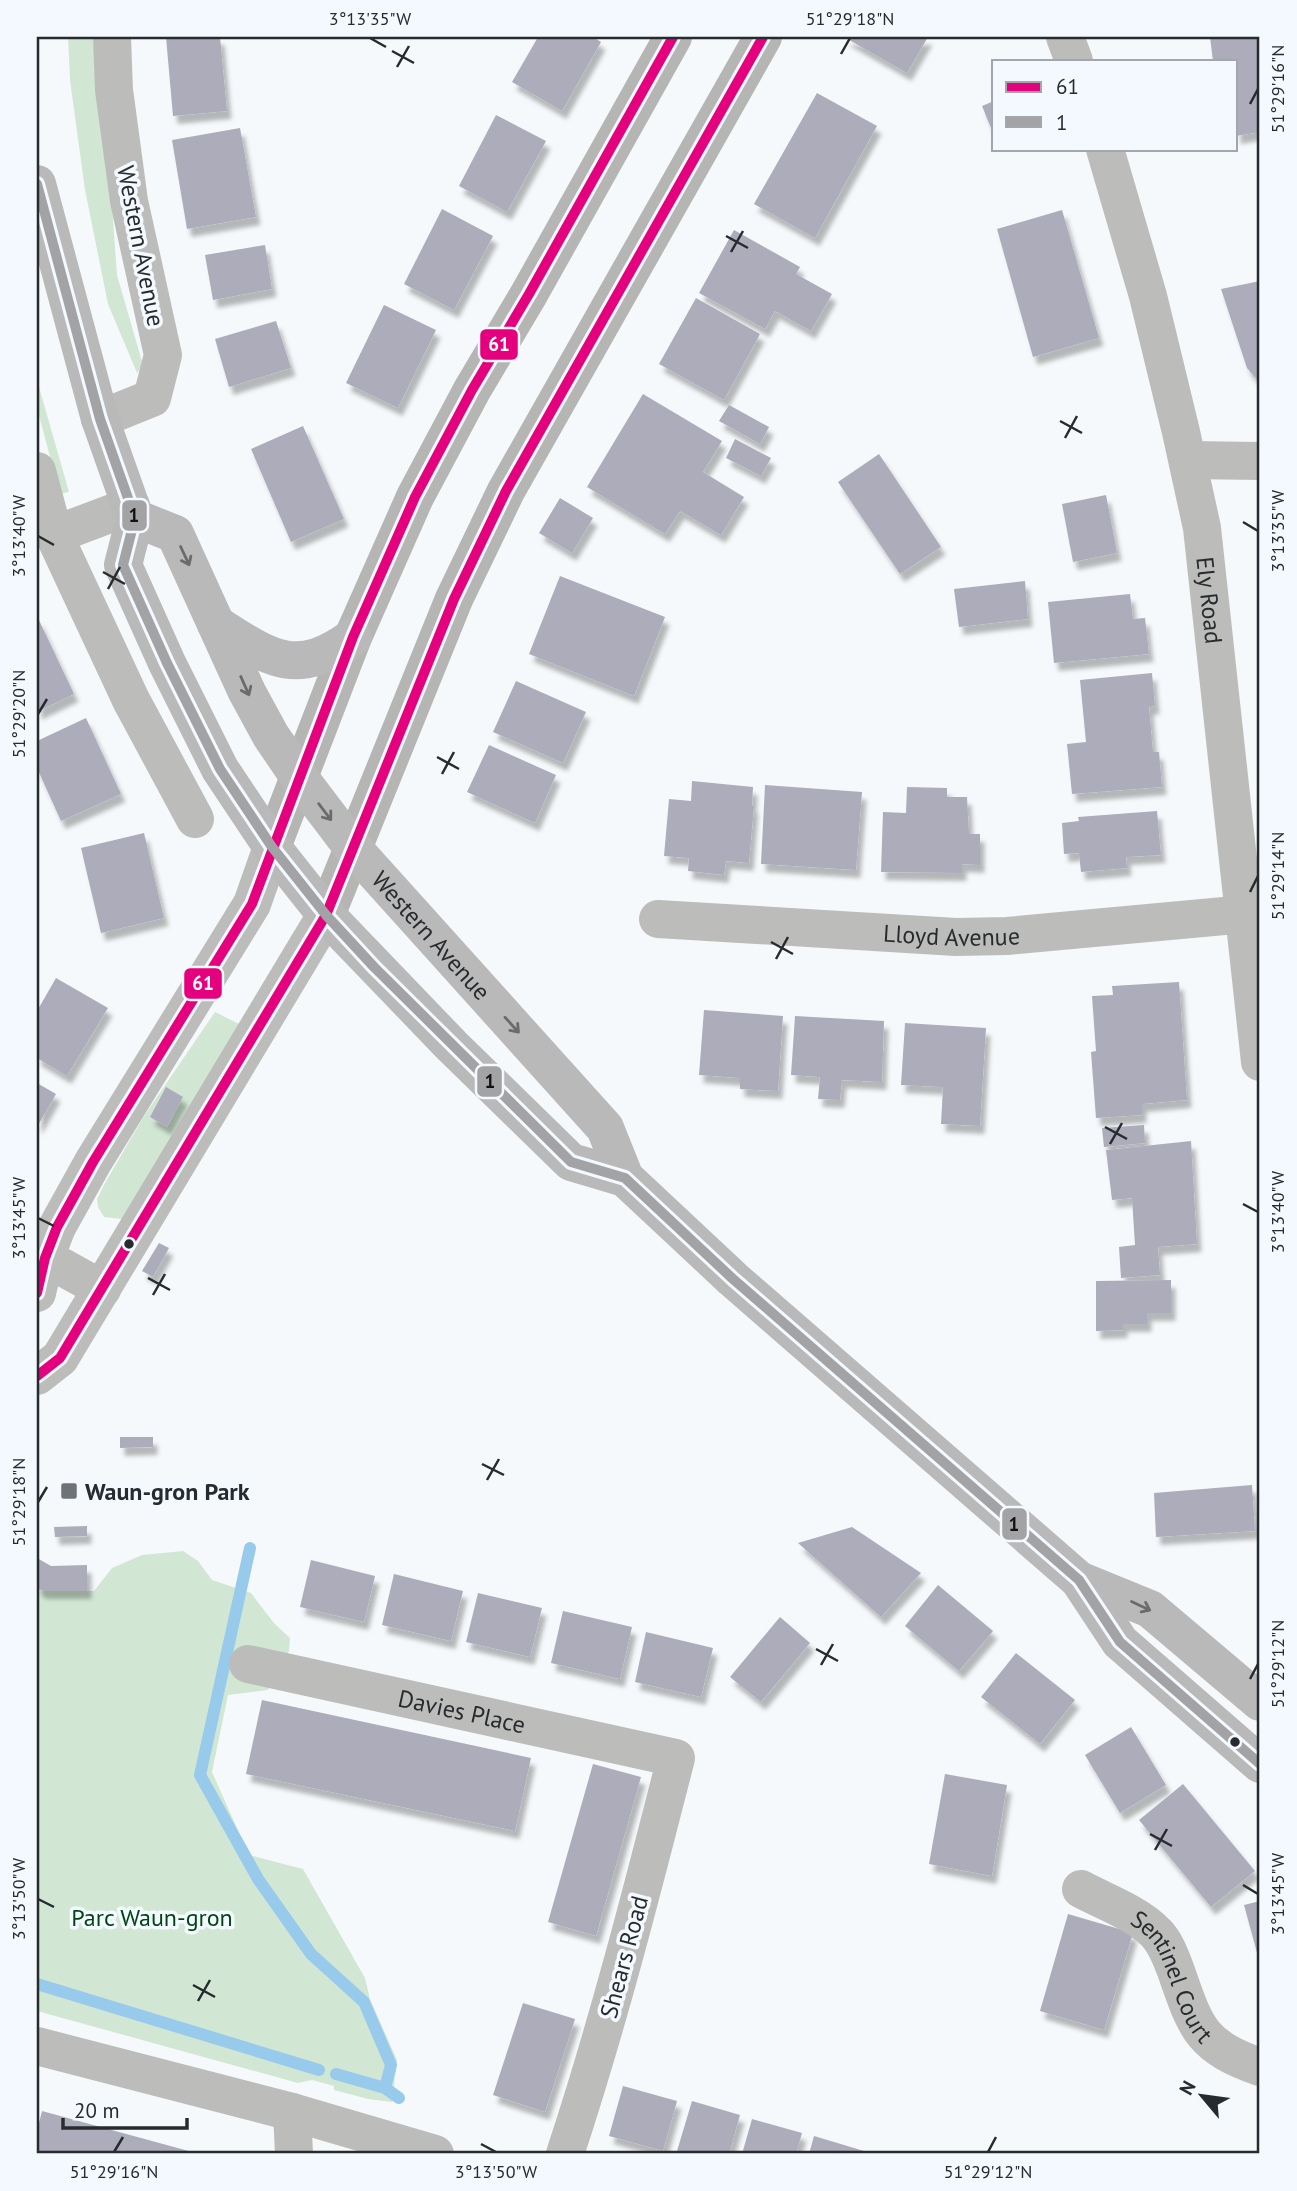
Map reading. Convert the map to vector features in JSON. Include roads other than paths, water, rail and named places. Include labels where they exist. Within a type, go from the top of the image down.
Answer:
[{"type":"highway","points":[[37,184],[100,419],[133,512]]},
{"type":"highway","name":"Western Avenue","points":[[625,1178],[571,1162],[452,1046],[326,915],[272,848],[220,769],[167,663],[123,565],[133,512],[175,534],[257,711],[299,777],[352,847],[605,1128],[625,1178],[733,1279],[1079,1580],[1121,1642],[1260,1764]]},
{"type":"highway","points":[[216,624],[260,652],[293,660],[315,659],[332,652],[353,637]]},
{"type":"highway","name":"Western Avenue","points":[[1079,1580],[1150,1609],[1260,1702]]},
{"type":"main road","points":[[272,848],[353,637],[415,497],[472,390],[673,37]]},
{"type":"main road","points":[[326,915],[454,599],[506,491],[763,37]]},
{"type":"street","name":"Western Avenue","points":[[100,419],[152,398],[163,355],[129,201],[114,90],[111,37]]},
{"type":"street","points":[[1065,37],[1074,60]]},
{"type":"street","name":"Ely Road","points":[[1105,150],[1148,296],[1202,528],[1260,1062]]},
{"type":"street","points":[[1188,460],[1260,461]]},
{"type":"street","points":[[37,471],[54,535],[131,699],[195,819]]},
{"type":"street","points":[[54,535],[133,512]]},
{"type":"street","points":[[102,1289],[40,1268],[57,1227],[93,1162],[251,904],[272,848]]},
{"type":"street","name":"Lloyd Avenue","points":[[658,919],[982,937],[1245,914]]},
{"type":"street","points":[[37,1376],[60,1358],[326,915]]},
{"type":"street","name":"Davies Place","points":[[248,1664],[676,1758]]},
{"type":"street","name":"Shears Road","points":[[565,2154],[625,1958],[676,1758]]},
{"type":"street","name":"Sentinel Court","points":[[1081,1889],[1138,1919],[1157,1933],[1169,1952],[1191,2017],[1206,2038],[1227,2054],[1260,2067]]},
{"type":"street","points":[[37,2046],[292,2112],[435,2154]]},
{"type":"street","points":[[292,2112],[294,2154]]},
{"type":"waterway","points":[[250,1548],[200,1775],[258,1879],[311,1954],[364,2002],[391,2065],[385,2088],[399,2098]]},
{"type":"waterway","points":[[37,1984],[319,2070]]},
{"type":"waterway","points":[[336,2074],[385,2088]]},
{"type":"place","name":"Waun-gron Park","points":[[69,1491]]},
{"type":"park label","name":"Parc Waun-gron","points":[[152,1917]]}]
